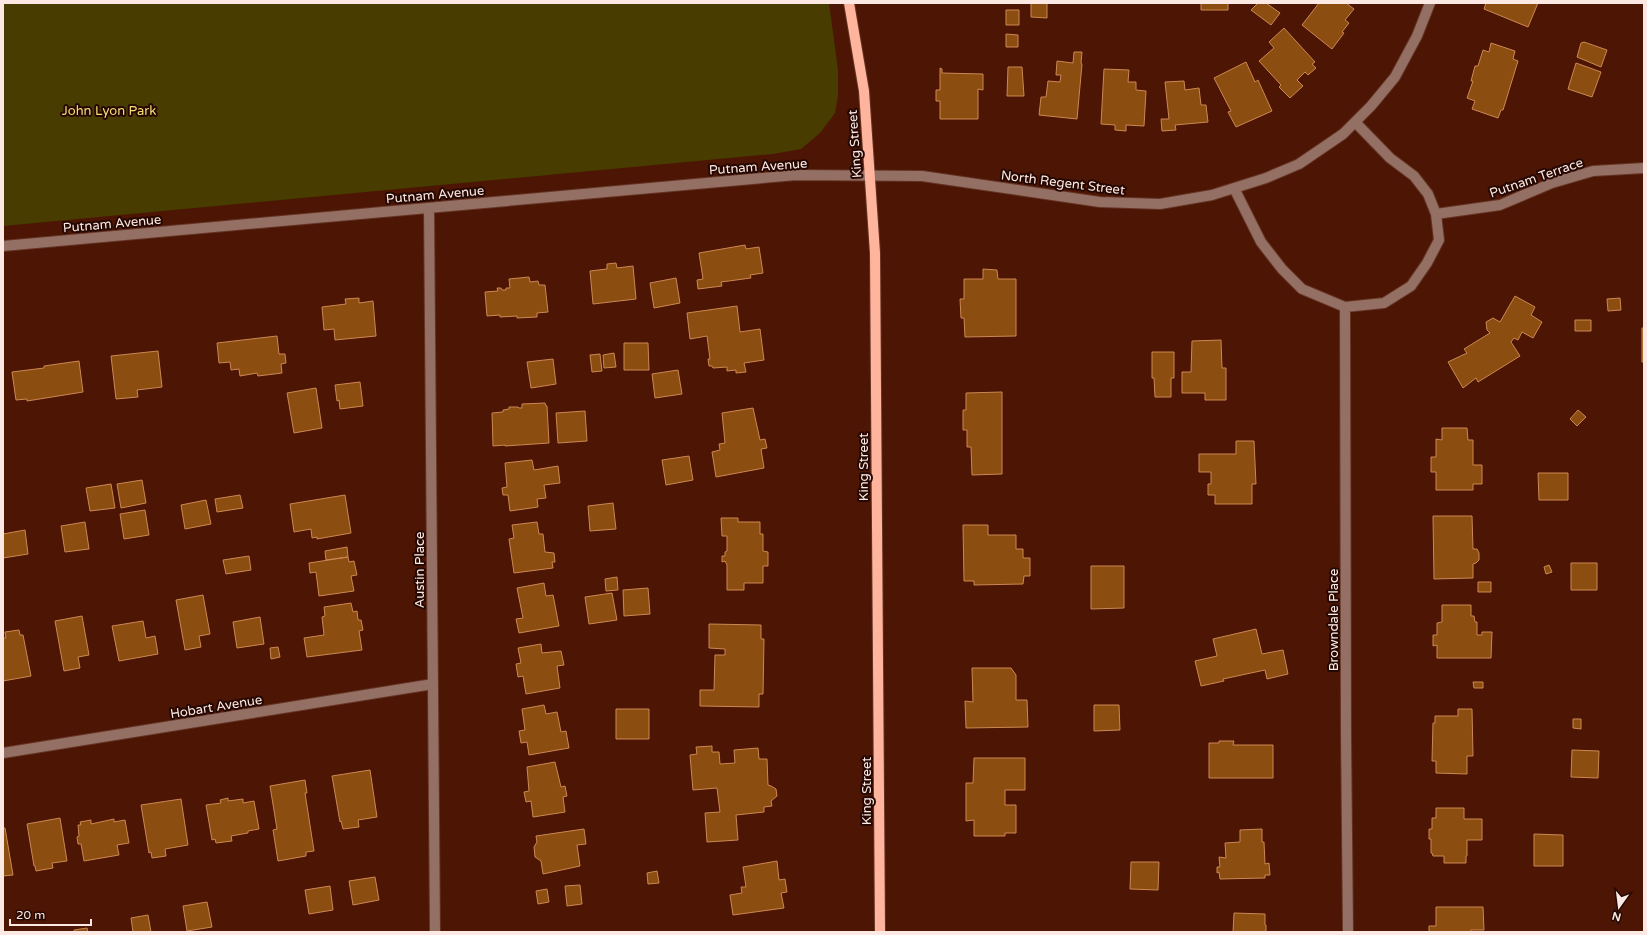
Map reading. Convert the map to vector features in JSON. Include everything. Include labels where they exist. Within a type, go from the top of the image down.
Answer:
[{"type":"main road","name":"King Street","points":[[849,3],[864,91],[875,253],[880,932]]},
{"type":"street","name":"North Regent Street","points":[[869,174],[922,176],[1100,202],[1160,204],[1212,195],[1266,178],[1299,164],[1343,134],[1371,106],[1395,77],[1417,36],[1430,3]]},
{"type":"street","points":[[1234,188],[1261,242],[1282,269],[1302,289],[1345,307],[1384,303],[1411,286],[1427,263],[1439,240],[1436,214],[1428,194],[1414,176],[1390,158],[1355,122]]},
{"type":"street","name":"Putnam Terrace","points":[[1436,214],[1500,205],[1552,183],[1593,171],[1644,168]]},
{"type":"street","name":"Putnam Avenue","points":[[3,246],[796,175],[869,174]]},
{"type":"street","name":"Austin Place","points":[[430,208],[436,932]]},
{"type":"street","name":"Browndale Place","points":[[1345,307],[1348,932]]},
{"type":"street","name":"Hobart Avenue","points":[[3,753],[433,684]]},
{"type":"green space","name":"John Lyon Park","points":[[3,3],[829,3],[838,70],[838,96],[835,113],[820,133],[801,149],[773,154],[3,226]]},
{"type":"building","points":[[1031,3],[1047,3],[1047,18],[1031,17]]},
{"type":"building","points":[[1201,3],[1228,3],[1228,10],[1201,10]]},
{"type":"building","points":[[1258,3],[1266,3],[1280,13],[1271,25],[1251,10]]},
{"type":"building","points":[[1319,3],[1346,3],[1354,9],[1345,20],[1349,23],[1342,32],[1344,33],[1332,49],[1302,25]]},
{"type":"building","points":[[1486,3],[1538,3],[1528,27],[1484,9]]},
{"type":"building","points":[[1006,10],[1019,10],[1019,25],[1006,25]]},
{"type":"building","points":[[1284,28],[1315,62],[1312,64],[1316,68],[1308,75],[1305,72],[1297,80],[1303,86],[1290,98],[1279,87],[1281,85],[1259,61],[1274,48],[1269,42]]},
{"type":"building","points":[[1006,34],[1018,35],[1018,47],[1006,47]]},
{"type":"building","points":[[1584,42],[1607,50],[1601,67],[1577,57],[1581,43]]},
{"type":"building","points":[[1491,43],[1515,51],[1513,59],[1518,61],[1503,110],[1501,110],[1498,118],[1472,109],[1475,101],[1467,98],[1473,81],[1471,81],[1475,66],[1478,66],[1483,50],[1489,52]]},
{"type":"building","points":[[1074,52],[1082,52],[1077,119],[1039,115],[1041,97],[1046,97],[1048,81],[1060,82],[1061,75],[1056,75],[1057,61],[1073,63]]},
{"type":"building","points":[[1246,62],[1255,82],[1258,80],[1272,111],[1236,127],[1228,112],[1231,111],[1214,78]]},
{"type":"building","points":[[1576,63],[1601,72],[1592,97],[1568,89]]},
{"type":"building","points":[[1008,67],[1022,67],[1024,96],[1007,96]]},
{"type":"building","points":[[940,68],[942,69],[942,73],[983,74],[983,90],[978,89],[978,119],[940,119],[940,101],[936,101],[936,90],[940,90]]},
{"type":"building","points":[[1104,69],[1129,70],[1128,82],[1136,82],[1136,90],[1146,91],[1144,126],[1126,125],[1126,131],[1115,130],[1115,125],[1101,124]]},
{"type":"building","points":[[1184,81],[1185,90],[1199,88],[1201,105],[1206,105],[1208,122],[1175,125],[1176,130],[1162,131],[1161,119],[1169,119],[1165,82]]},
{"type":"building","points":[[745,245],[746,249],[759,247],[763,273],[750,275],[751,278],[721,282],[722,286],[698,289],[697,280],[703,279],[699,253]]},
{"type":"building","points":[[616,263],[617,268],[633,266],[636,299],[593,304],[590,271],[607,269],[607,264]]},
{"type":"building","points":[[983,269],[997,270],[998,279],[1016,279],[1016,336],[965,337],[964,318],[961,318],[960,299],[964,299],[964,279],[983,279]]},
{"type":"building","points":[[529,277],[530,282],[538,281],[539,285],[545,285],[548,312],[537,313],[537,317],[517,318],[517,316],[487,316],[485,292],[498,291],[497,288],[506,290],[506,288],[510,288],[509,279]]},
{"type":"building","points":[[676,278],[680,303],[654,308],[650,283]]},
{"type":"building","points":[[1515,296],[1535,307],[1531,315],[1542,322],[1533,338],[1522,332],[1518,340],[1514,338],[1511,342],[1520,356],[1478,382],[1476,378],[1463,388],[1448,362],[1467,353],[1464,349],[1490,333],[1487,330],[1486,322],[1493,318],[1500,322]]},
{"type":"building","points":[[359,298],[359,303],[373,301],[376,336],[335,340],[334,329],[324,330],[322,307],[346,304],[345,299]]},
{"type":"building","points":[[1620,298],[1621,310],[1608,311],[1607,299]]},
{"type":"building","points":[[737,306],[740,332],[760,329],[764,360],[744,363],[746,372],[736,373],[736,370],[727,371],[727,367],[713,368],[712,366],[709,366],[708,359],[710,359],[707,336],[690,339],[687,313]]},
{"type":"building","points":[[1575,320],[1591,320],[1591,331],[1575,331]]},
{"type":"building","points":[[1642,328],[1644,328],[1644,362],[1642,362]]},
{"type":"building","points":[[277,336],[279,354],[285,354],[286,363],[281,364],[282,373],[258,376],[257,373],[240,376],[239,369],[231,370],[230,362],[219,363],[217,343]]},
{"type":"building","points":[[1221,340],[1222,368],[1226,368],[1226,400],[1205,400],[1205,393],[1182,393],[1182,372],[1191,372],[1192,341]]},
{"type":"building","points":[[624,343],[648,343],[649,370],[624,370]]},
{"type":"building","points":[[158,351],[162,387],[137,390],[138,397],[116,399],[111,356]]},
{"type":"building","points":[[1152,352],[1174,352],[1174,378],[1171,378],[1171,397],[1155,397],[1154,378],[1152,378]]},
{"type":"building","points":[[614,353],[616,367],[604,368],[603,355]]},
{"type":"building","points":[[600,354],[602,371],[592,372],[590,355]]},
{"type":"building","points":[[553,359],[556,384],[531,388],[527,362]]},
{"type":"building","points":[[79,361],[83,392],[27,401],[27,399],[16,400],[12,372],[44,368],[44,366]]},
{"type":"building","points":[[678,370],[682,394],[655,398],[652,374]]},
{"type":"building","points":[[360,382],[363,406],[340,409],[339,400],[337,401],[335,385]]},
{"type":"building","points":[[316,388],[322,428],[294,433],[287,393]]},
{"type":"building","points":[[1002,392],[1002,474],[972,475],[971,447],[967,447],[967,430],[963,430],[963,410],[966,410],[966,393]]},
{"type":"building","points":[[545,403],[547,406],[549,443],[493,446],[492,413],[503,412],[503,410],[509,409],[509,407],[522,408],[522,404]]},
{"type":"building","points":[[753,408],[760,440],[765,439],[767,448],[761,449],[764,468],[716,477],[712,452],[720,450],[719,444],[725,443],[722,413]]},
{"type":"building","points":[[1578,410],[1586,417],[1577,426],[1570,419]]},
{"type":"building","points":[[585,411],[587,441],[558,443],[556,413]]},
{"type":"building","points":[[1442,428],[1467,428],[1468,440],[1473,440],[1473,465],[1482,465],[1482,484],[1473,484],[1473,490],[1436,490],[1436,472],[1431,472],[1431,457],[1436,457],[1436,439],[1442,440]]},
{"type":"building","points":[[1236,441],[1254,441],[1256,484],[1252,484],[1252,504],[1215,504],[1215,495],[1208,495],[1208,484],[1211,484],[1211,472],[1199,472],[1199,454],[1236,454]]},
{"type":"building","points":[[689,456],[693,480],[666,485],[662,460]]},
{"type":"building","points":[[532,460],[534,470],[558,466],[560,483],[544,485],[546,498],[537,499],[538,507],[510,511],[508,495],[503,495],[502,488],[507,487],[505,463]]},
{"type":"building","points":[[1538,473],[1568,473],[1568,500],[1539,500]]},
{"type":"building","points":[[142,480],[146,503],[121,508],[117,484]]},
{"type":"building","points":[[111,484],[115,508],[90,511],[86,488]]},
{"type":"building","points":[[240,495],[243,508],[217,512],[215,499]]},
{"type":"building","points":[[345,495],[351,533],[317,539],[317,537],[312,538],[311,529],[294,532],[290,504]]},
{"type":"building","points":[[206,500],[211,524],[185,529],[181,505]]},
{"type":"building","points":[[613,503],[616,529],[590,531],[588,506]]},
{"type":"building","points":[[145,510],[149,535],[124,539],[120,514]]},
{"type":"building","points":[[1433,516],[1472,516],[1473,549],[1477,549],[1479,553],[1479,560],[1473,564],[1473,578],[1434,579]]},
{"type":"building","points":[[721,518],[738,518],[738,522],[760,522],[760,534],[763,534],[763,551],[768,552],[768,566],[763,566],[763,583],[744,583],[744,590],[727,590],[727,565],[725,561],[722,562],[722,556],[725,556],[725,552],[727,551],[727,536],[722,536]]},
{"type":"building","points":[[85,522],[89,549],[65,552],[61,526]]},
{"type":"building","points":[[537,522],[539,534],[543,534],[545,552],[554,553],[555,562],[552,562],[553,568],[514,573],[509,539],[514,538],[512,525]]},
{"type":"building","points":[[963,525],[988,525],[988,535],[1016,535],[1016,549],[1023,549],[1023,558],[1030,558],[1030,576],[1024,576],[1023,584],[974,585],[974,581],[964,581]]},
{"type":"building","points":[[25,530],[28,554],[3,558],[3,534]]},
{"type":"building","points":[[347,547],[348,557],[326,560],[325,551]]},
{"type":"building","points":[[249,556],[251,570],[226,574],[223,560]]},
{"type":"building","points":[[348,557],[349,562],[354,561],[357,575],[351,576],[354,591],[319,596],[316,572],[310,573],[309,563]]},
{"type":"building","points":[[1571,563],[1597,563],[1597,590],[1571,590]]},
{"type":"building","points":[[1549,565],[1552,572],[1546,574],[1544,567]]},
{"type":"building","points":[[1091,566],[1124,566],[1124,608],[1091,609]]},
{"type":"building","points":[[617,577],[618,590],[606,591],[605,579]]},
{"type":"building","points":[[1478,582],[1491,582],[1491,592],[1478,592]]},
{"type":"building","points":[[544,583],[546,596],[553,595],[559,626],[519,633],[516,619],[523,618],[517,588]]},
{"type":"building","points":[[648,588],[650,614],[624,616],[623,590]]},
{"type":"building","points":[[612,593],[617,620],[589,624],[585,597]]},
{"type":"building","points":[[203,595],[210,634],[199,636],[201,647],[185,650],[176,600]]},
{"type":"building","points":[[351,603],[353,612],[357,611],[358,620],[361,620],[363,630],[359,631],[362,650],[307,657],[304,638],[324,635],[322,617],[325,616],[324,607]]},
{"type":"building","points":[[1442,605],[1471,605],[1471,616],[1474,616],[1475,622],[1477,622],[1477,635],[1482,635],[1482,632],[1492,632],[1491,658],[1437,658],[1437,645],[1433,646],[1433,635],[1437,635],[1437,623],[1442,622]]},
{"type":"building","points":[[82,616],[89,655],[78,657],[80,668],[64,671],[55,621]]},
{"type":"building","points":[[260,617],[264,644],[237,648],[233,622]]},
{"type":"building","points":[[143,621],[146,638],[155,636],[158,654],[119,661],[112,626]]},
{"type":"building","points":[[709,624],[761,625],[761,639],[764,639],[763,694],[759,694],[759,707],[700,706],[700,690],[714,690],[715,655],[725,655],[725,649],[709,648]]},
{"type":"building","points":[[1256,629],[1262,654],[1283,650],[1288,674],[1267,679],[1265,670],[1223,679],[1224,681],[1201,686],[1195,661],[1217,656],[1213,639]]},
{"type":"building","points":[[19,630],[20,635],[23,635],[31,676],[3,681],[3,638],[6,638],[5,632]]},
{"type":"building","points":[[541,644],[542,653],[561,651],[564,665],[557,666],[560,688],[526,694],[523,676],[518,677],[516,664],[521,663],[518,648]]},
{"type":"building","points":[[278,647],[280,657],[271,659],[270,648]]},
{"type":"building","points":[[972,668],[1011,668],[1016,675],[1016,700],[1027,700],[1028,727],[966,728],[965,701],[973,702]]},
{"type":"building","points":[[1473,682],[1483,682],[1483,688],[1474,688]]},
{"type":"building","points":[[544,705],[546,714],[557,712],[561,732],[566,731],[569,748],[529,755],[527,742],[521,743],[519,731],[525,730],[522,709]]},
{"type":"building","points":[[1094,705],[1119,705],[1120,730],[1094,731]]},
{"type":"building","points":[[616,709],[649,709],[649,739],[616,739]]},
{"type":"building","points":[[1458,709],[1472,709],[1473,756],[1467,756],[1467,774],[1436,773],[1436,761],[1432,761],[1433,723],[1435,723],[1435,716],[1458,716]]},
{"type":"building","points":[[1573,719],[1581,719],[1581,729],[1573,728]]},
{"type":"building","points":[[1219,741],[1234,741],[1233,745],[1273,745],[1273,778],[1209,778],[1209,743],[1219,743]]},
{"type":"building","points":[[712,746],[712,752],[719,752],[720,764],[735,763],[734,750],[758,748],[759,759],[767,759],[768,785],[776,789],[777,796],[771,801],[772,806],[764,807],[764,812],[736,815],[738,840],[707,842],[705,813],[720,812],[717,788],[693,790],[690,755],[697,754],[696,747]]},
{"type":"building","points":[[1572,750],[1599,751],[1598,778],[1571,777]]},
{"type":"building","points":[[974,758],[1025,758],[1025,790],[1005,790],[1005,805],[1016,805],[1016,833],[1005,833],[1005,836],[974,836],[974,820],[966,821],[966,783],[973,783]]},
{"type":"building","points":[[555,762],[561,787],[565,786],[567,796],[563,797],[565,812],[533,817],[531,801],[526,802],[524,792],[529,791],[527,767]]},
{"type":"building","points":[[370,770],[377,817],[358,820],[359,827],[343,829],[341,821],[340,822],[332,776]]},
{"type":"building","points":[[305,780],[307,793],[305,793],[314,851],[306,852],[306,856],[278,861],[273,830],[277,829],[270,786]]},
{"type":"building","points":[[228,798],[228,801],[243,799],[243,803],[254,801],[259,829],[248,831],[248,833],[231,836],[232,841],[216,843],[215,839],[212,840],[206,805],[221,803],[220,800]]},
{"type":"building","points":[[181,799],[188,845],[165,849],[166,856],[152,858],[151,852],[149,853],[141,805]]},
{"type":"building","points":[[1436,808],[1464,808],[1464,819],[1482,819],[1482,840],[1467,840],[1466,863],[1444,863],[1444,856],[1433,856],[1431,853],[1429,829],[1432,829],[1432,818],[1436,818]]},
{"type":"building","points":[[60,818],[67,861],[52,863],[53,868],[36,871],[27,824]]},
{"type":"building","points":[[114,819],[114,822],[125,820],[129,843],[117,845],[119,855],[84,861],[81,844],[78,844],[77,837],[79,836],[78,825],[81,825],[80,822],[91,820],[91,824]]},
{"type":"building","points":[[3,828],[5,828],[13,875],[3,876]]},
{"type":"building","points":[[584,829],[586,844],[577,845],[580,866],[543,874],[541,861],[535,857],[534,847],[537,842],[536,836]]},
{"type":"building","points":[[1262,829],[1265,864],[1269,863],[1270,875],[1265,875],[1265,878],[1220,879],[1219,872],[1217,873],[1217,867],[1220,867],[1219,857],[1226,858],[1225,843],[1240,842],[1240,830]]},
{"type":"building","points":[[1534,834],[1563,835],[1563,866],[1534,866]]},
{"type":"building","points":[[777,861],[779,880],[785,879],[787,892],[781,893],[784,908],[733,915],[730,895],[742,893],[741,887],[746,887],[743,867]]},
{"type":"building","points":[[1131,862],[1159,862],[1158,890],[1130,889]]},
{"type":"building","points":[[657,871],[659,883],[648,884],[647,873]]},
{"type":"building","points":[[375,877],[379,900],[353,905],[349,881]]},
{"type":"building","points":[[580,885],[582,904],[567,906],[565,886]]},
{"type":"building","points":[[330,886],[333,910],[309,914],[305,890]]},
{"type":"building","points":[[547,889],[549,902],[538,904],[536,891]]},
{"type":"building","points":[[207,902],[212,927],[187,931],[183,906]]},
{"type":"building","points":[[1436,907],[1483,907],[1484,930],[1471,930],[1471,932],[1429,932],[1429,926],[1436,926]]},
{"type":"building","points":[[1234,913],[1265,914],[1266,932],[1233,932]]},
{"type":"building","points":[[148,915],[151,932],[133,932],[131,918]]},
{"type":"building","points":[[87,928],[88,932],[74,932],[74,930]]}]
